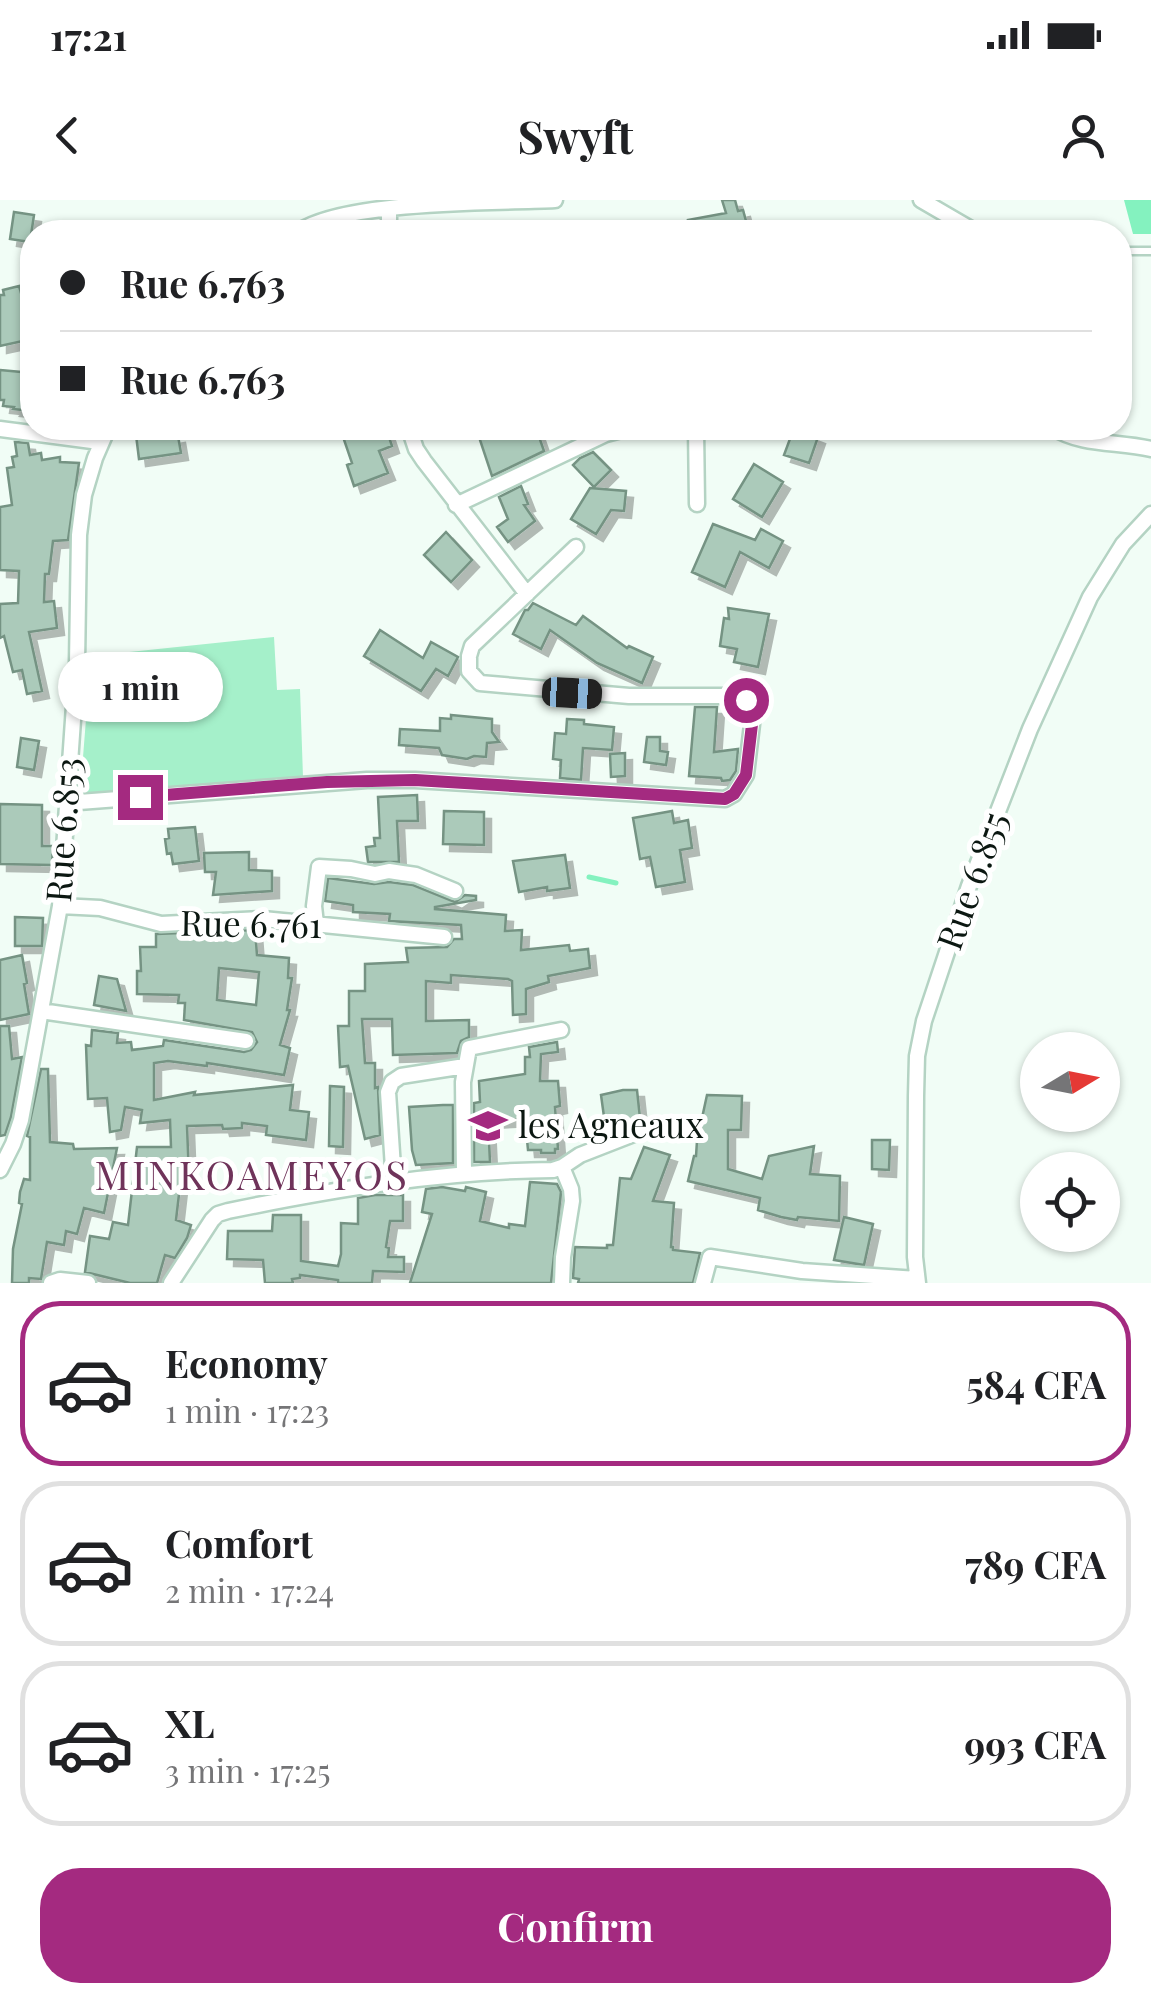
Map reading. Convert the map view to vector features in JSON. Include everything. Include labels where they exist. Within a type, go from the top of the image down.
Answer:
[{"type":"street","points":[[323,220],[356,206],[389,209],[418,203],[555,200]]},
{"type":"street","points":[[921,200],[954,220]]},
{"type":"street","points":[[389,209],[389,220]]},
{"type":"street","points":[[93,440],[95,458]]},
{"type":"street","name":"Rue 6.853","points":[[0,1170],[21,1120],[60,906],[77,663],[79,534],[84,495],[103,440]]},
{"type":"street","points":[[413,440],[456,504],[528,594]]},
{"type":"street","points":[[456,504],[593,440]]},
{"type":"street","points":[[696,440],[697,504]]},
{"type":"street","points":[[1093,440],[1151,450]]},
{"type":"street","name":"Rue 6.855","points":[[918,1281],[916,1096],[917,1056],[924,1021],[969,886],[1030,729],[1090,597],[1123,544],[1151,514]]},
{"type":"street","points":[[66,804],[366,780],[725,799],[734,794],[746,775],[753,716],[746,700],[737,696],[572,693],[480,682],[470,671],[472,646],[576,547]]},
{"type":"street","points":[[316,924],[319,867],[402,873],[454,891]]},
{"type":"street","name":"Rue 6.761","points":[[60,906],[100,908],[161,924],[255,919],[444,937]]},
{"type":"street","points":[[41,1011],[246,1041]]},
{"type":"street","points":[[464,1174],[466,1052],[472,1047],[560,1030]]},
{"type":"street","points":[[394,1183],[388,1092],[392,1082],[401,1076],[465,1066]]},
{"type":"street","points":[[171,1283],[218,1214],[322,1192],[464,1174],[553,1170],[639,1132]]},
{"type":"street","points":[[562,1168],[572,1200],[562,1283]]},
{"type":"street","points":[[703,1283],[710,1258],[918,1281]]},
{"type":"street","points":[[51,1283],[88,1283]]},
{"type":"shaded area","points":[[1124,200],[1151,200],[1151,234],[1133,234]]},
{"type":"shaded area","points":[[274,637],[277,690],[300,689],[303,777],[80,795],[91,656]]},
{"type":"building","points":[[722,200],[735,200],[746,220],[688,220],[726,213]]},
{"type":"building","points":[[14,212],[34,215],[33,220],[20,220],[20,240],[10,239]]},
{"type":"building","points":[[19,286],[20,342],[0,346],[0,295],[4,295],[3,290]]},
{"type":"building","points":[[0,370],[20,372],[20,410],[3,406],[4,400],[0,400]]},
{"type":"building","points":[[137,440],[179,440],[181,453],[139,459]]},
{"type":"building","points":[[344,440],[390,440],[392,446],[379,451],[388,473],[354,486],[347,465],[352,463]]},
{"type":"building","points":[[480,440],[540,440],[544,451],[492,476]]},
{"type":"building","points":[[790,440],[817,440],[809,463],[784,455]]},
{"type":"building","points":[[15,442],[28,443],[30,455],[41,453],[42,460],[60,457],[60,462],[79,463],[68,540],[53,541],[49,574],[45,574],[44,602],[54,601],[57,628],[29,632],[42,691],[27,694],[22,670],[13,672],[4,636],[0,638],[0,604],[18,603],[19,571],[0,570],[0,507],[12,505],[7,468],[14,467]]},
{"type":"building","points":[[593,452],[611,470],[594,487],[573,465]]},
{"type":"building","points":[[754,464],[783,482],[762,517],[733,499]]},
{"type":"building","points":[[521,486],[528,504],[524,505],[535,521],[508,542],[497,527],[508,519],[499,497]]},
{"type":"building","points":[[590,488],[626,491],[624,511],[611,510],[596,534],[571,519]]},
{"type":"building","points":[[713,524],[755,540],[761,529],[783,541],[769,568],[740,552],[725,587],[692,572]]},
{"type":"building","points":[[446,532],[472,560],[451,582],[424,555]]},
{"type":"building","points":[[533,603],[576,625],[583,616],[627,648],[653,657],[642,683],[597,663],[550,630],[541,649],[513,634]]},
{"type":"building","points":[[728,608],[769,614],[758,667],[734,662],[737,649],[720,646],[724,618],[729,619]]},
{"type":"building","points":[[380,630],[423,658],[431,642],[458,657],[448,676],[436,669],[421,691],[364,656]]},
{"type":"building","points":[[695,707],[717,707],[714,752],[738,749],[736,771],[730,780],[689,776]]},
{"type":"building","points":[[451,715],[492,719],[492,732],[499,742],[487,743],[486,757],[467,759],[442,755],[439,748],[399,745],[400,729],[440,731],[440,718],[451,719]]},
{"type":"building","points":[[567,719],[614,727],[612,750],[583,748],[581,780],[560,778],[561,760],[553,759],[555,733],[566,734]]},
{"type":"building","points":[[647,737],[660,737],[660,751],[668,752],[666,765],[644,762]]},
{"type":"building","points":[[21,738],[39,741],[34,770],[17,767]]},
{"type":"building","points":[[625,753],[625,776],[611,777],[610,754]]},
{"type":"building","points":[[417,795],[418,821],[397,821],[399,862],[368,862],[366,847],[375,846],[374,838],[380,838],[378,797]]},
{"type":"building","points":[[0,804],[42,805],[42,846],[53,846],[52,865],[0,864]]},
{"type":"building","points":[[444,811],[484,812],[484,845],[443,844]]},
{"type":"building","points":[[672,811],[674,823],[688,820],[692,848],[680,850],[685,882],[656,887],[650,857],[640,859],[633,818]]},
{"type":"building","points":[[195,827],[199,861],[173,864],[171,853],[167,854],[168,829]]},
{"type":"building","points":[[249,852],[249,870],[272,871],[272,891],[213,895],[216,872],[205,872],[204,853]]},
{"type":"building","points":[[565,855],[570,888],[519,892],[513,861]]},
{"type":"building","points":[[328,878],[413,885],[455,902],[465,895],[476,896],[476,900],[435,909],[506,915],[505,931],[522,930],[521,950],[569,945],[570,951],[588,949],[590,968],[548,976],[549,982],[526,989],[526,1014],[513,1015],[512,981],[508,979],[451,975],[451,983],[426,981],[426,1021],[469,1020],[469,1037],[461,1041],[457,1053],[393,1055],[392,1019],[362,1019],[365,1063],[375,1063],[380,1135],[365,1139],[348,1066],[340,1067],[338,1026],[349,1026],[349,991],[365,991],[365,964],[408,962],[406,948],[447,947],[454,939],[462,939],[461,925],[389,921],[390,914],[353,912],[353,905],[325,901]]},
{"type":"building","points":[[15,917],[43,918],[42,946],[15,946]]},
{"type":"building","points":[[255,930],[257,955],[289,958],[288,978],[292,978],[290,1010],[280,1045],[290,1048],[284,1075],[207,1063],[154,1063],[154,1100],[195,1092],[194,1095],[293,1085],[290,1110],[309,1112],[306,1140],[266,1135],[267,1126],[242,1123],[242,1128],[187,1126],[189,1177],[181,1177],[176,1220],[191,1225],[187,1238],[175,1258],[165,1255],[157,1283],[130,1283],[85,1272],[90,1236],[109,1239],[113,1222],[128,1225],[137,1147],[171,1147],[170,1120],[140,1123],[142,1110],[125,1107],[121,1130],[110,1132],[107,1098],[88,1099],[86,1045],[91,1046],[92,1030],[118,1033],[117,1043],[131,1042],[132,1050],[163,1046],[164,1040],[244,1052],[257,1042],[252,1032],[184,1020],[185,1003],[178,1003],[179,995],[137,994],[140,947],[156,947],[156,934]],"holes":[[[219,968],[259,972],[256,1005],[217,1000]]]},
{"type":"building","points":[[22,955],[29,1014],[0,1020],[0,960]]},
{"type":"building","points":[[99,976],[117,979],[126,1011],[94,1005]]},
{"type":"building","points":[[0,1026],[9,1026],[12,1059],[22,1057],[11,1117],[5,1135],[0,1136]]},
{"type":"building","points":[[557,1042],[558,1052],[541,1054],[540,1081],[558,1081],[558,1149],[555,1153],[528,1150],[525,1119],[488,1121],[490,1162],[474,1162],[474,1103],[480,1102],[479,1081],[525,1074],[529,1047]]},
{"type":"building","points":[[41,1069],[48,1069],[50,1142],[73,1144],[74,1149],[117,1148],[104,1213],[84,1208],[77,1234],[66,1231],[64,1245],[47,1242],[41,1279],[12,1283],[13,1249],[22,1204],[20,1192],[24,1179],[30,1180],[27,1136]]},
{"type":"building","points":[[330,1086],[344,1087],[343,1147],[329,1146]]},
{"type":"building","points":[[637,1090],[640,1118],[605,1124],[601,1095]]},
{"type":"building","points":[[707,1095],[742,1096],[741,1130],[728,1130],[728,1169],[762,1179],[769,1156],[814,1146],[810,1174],[840,1176],[839,1221],[781,1217],[758,1210],[760,1198],[688,1181]]},
{"type":"building","points":[[453,1105],[453,1163],[416,1165],[409,1107]]},
{"type":"building","points":[[872,1140],[890,1140],[889,1170],[872,1169]]},
{"type":"building","points":[[644,1147],[670,1155],[653,1201],[674,1203],[673,1250],[700,1253],[693,1283],[578,1283],[579,1279],[573,1278],[575,1247],[613,1245],[620,1178],[631,1179]]},
{"type":"building","points":[[530,1182],[557,1184],[561,1192],[551,1283],[410,1283],[432,1214],[422,1212],[426,1189],[465,1191],[466,1187],[486,1192],[480,1221],[509,1228],[509,1224],[525,1226]]},
{"type":"building","points":[[403,1195],[403,1221],[390,1221],[386,1247],[388,1257],[404,1257],[404,1272],[373,1271],[372,1283],[338,1283],[300,1275],[292,1279],[293,1283],[265,1283],[263,1260],[227,1259],[228,1231],[272,1231],[273,1215],[301,1215],[301,1261],[338,1266],[341,1223],[358,1224],[358,1198]]},
{"type":"building","points":[[844,1217],[873,1224],[864,1265],[834,1260]]},
{"type":"waterway","points":[[589,877],[616,883]]},
{"type":"place","name":"les Agneaux","points":[[488,1126]]},
{"type":"district","name":"MINKOAMEYOS","points":[[252,1176]]},
{"type":"route","points":[[140,797],[327,782],[415,780],[725,799],[741,786],[746,775],[753,716],[746,700]]}]
